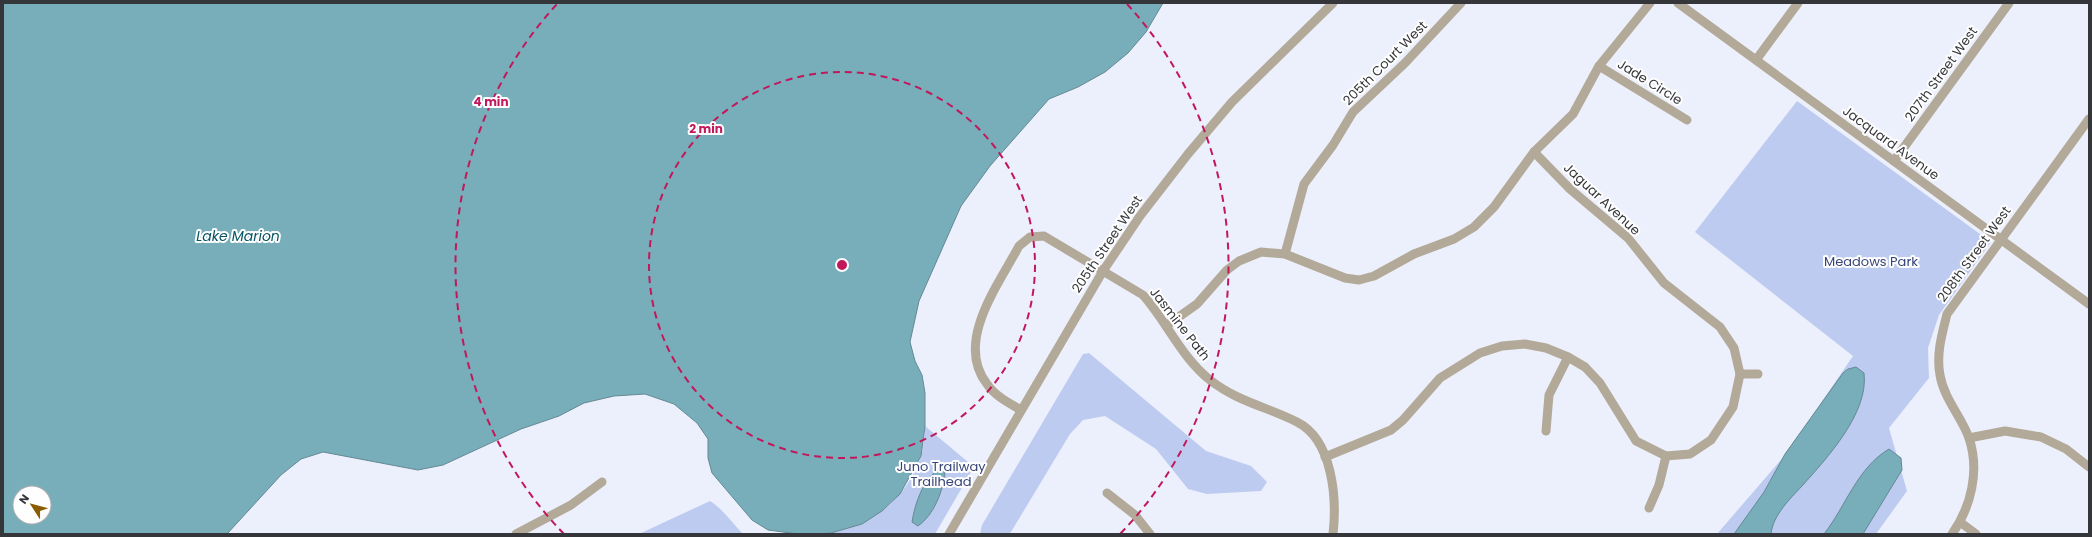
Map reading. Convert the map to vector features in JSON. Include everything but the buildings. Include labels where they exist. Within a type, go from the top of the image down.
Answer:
[{"type":"street","name":"205th Street West","points":[[949,534],[1103,271],[1140,216],[1188,154],[1232,102],[1333,3]]},
{"type":"street","name":"205th Court West","points":[[1285,254],[1304,184],[1333,145],[1353,112],[1406,63],[1462,3]]},
{"type":"street","points":[[1166,326],[1197,304],[1227,270],[1239,261],[1261,252],[1285,254],[1345,278],[1359,280],[1374,276],[1414,254],[1454,239],[1474,226],[1494,207],[1534,152],[1573,114],[1599,66],[1650,3]]},
{"type":"street","name":"Jacquard Avenue","points":[[1678,3],[2089,304]]},
{"type":"street","points":[[1756,60],[1798,3]]},
{"type":"street","name":"207th Street West","points":[[1894,161],[2009,3]]},
{"type":"street","name":"Jade Circle","points":[[1599,66],[1687,120]]},
{"type":"street","name":"208th Street West","points":[[1952,534],[1960,522],[1969,503],[1973,482],[1973,461],[1969,438],[1946,397],[1940,374],[1939,344],[1947,314],[2088,123]]},
{"type":"street","name":"Jaguar Avenue","points":[[1534,152],[1570,189],[1628,238],[1664,283],[1720,327],[1734,348],[1740,374],[1734,407],[1711,440],[1690,454],[1666,456]]},
{"type":"street","name":"Jasmine Path","points":[[1021,410],[999,397],[986,384],[977,367],[974,347],[979,320],[1019,246],[1030,237],[1044,236],[1143,295],[1188,358],[1210,380],[1244,402],[1298,422],[1315,438],[1326,457],[1333,483],[1335,514],[1333,534]]},
{"type":"street","points":[[1326,457],[1391,430],[1403,420],[1440,378],[1480,352],[1502,346],[1525,344],[1546,348],[1568,357],[1584,368],[1600,383],[1636,441],[1666,456],[1659,485],[1649,508]]},
{"type":"street","points":[[1546,431],[1549,394],[1568,357]]},
{"type":"street","points":[[1740,374],[1758,374]]},
{"type":"street","points":[[1969,438],[2005,431],[2041,437],[2066,449],[2089,467]]},
{"type":"street","points":[[516,534],[571,505],[602,482]]},
{"type":"street","points":[[1107,493],[1135,515],[1150,534]]},
{"type":"street","points":[[1960,522],[1976,534]]},
{"type":"green space","name":"Meadows Park","points":[[1797,101],[1991,242],[1939,315],[1928,348],[1929,378],[1889,428],[1907,491],[1876,534],[1717,534],[1786,454],[1853,356],[1695,232]]},
{"type":"green space","points":[[1089,353],[1206,451],[1251,466],[1267,482],[1261,491],[1207,494],[1188,489],[1156,449],[1105,416],[1083,420],[1070,434],[1011,532],[1008,534],[980,534],[982,525],[1083,354]]},
{"type":"green space","name":"Juno Trailway Trailhead","points":[[925,426],[974,467],[935,534],[816,534],[851,527],[881,512],[894,501],[905,488],[914,473],[922,453]]},
{"type":"green space","points":[[710,501],[724,512],[743,534],[639,534]]},
{"type":"water","name":"Lake Marion","points":[[3,3],[1163,3],[1146,32],[1128,53],[1105,72],[1078,87],[1049,99],[990,166],[961,206],[919,301],[910,342],[915,361],[922,375],[925,393],[925,426],[921,456],[900,494],[882,511],[862,524],[831,533],[816,534],[798,534],[768,530],[752,520],[712,473],[708,458],[708,439],[697,423],[674,404],[645,394],[614,396],[584,403],[559,416],[521,429],[443,465],[418,470],[323,452],[301,459],[281,475],[227,534],[3,534]]},
{"type":"water","points":[[1856,367],[1864,373],[1864,388],[1860,404],[1853,419],[1834,448],[1787,502],[1775,520],[1771,534],[1734,534],[1764,492],[1785,454],[1843,373],[1848,369]]},
{"type":"water","points":[[1889,449],[1901,458],[1902,470],[1863,534],[1824,534],[1868,466]]},
{"type":"water","points":[[940,468],[945,473],[940,495],[929,516],[918,526],[912,522],[918,499],[924,485]]}]
